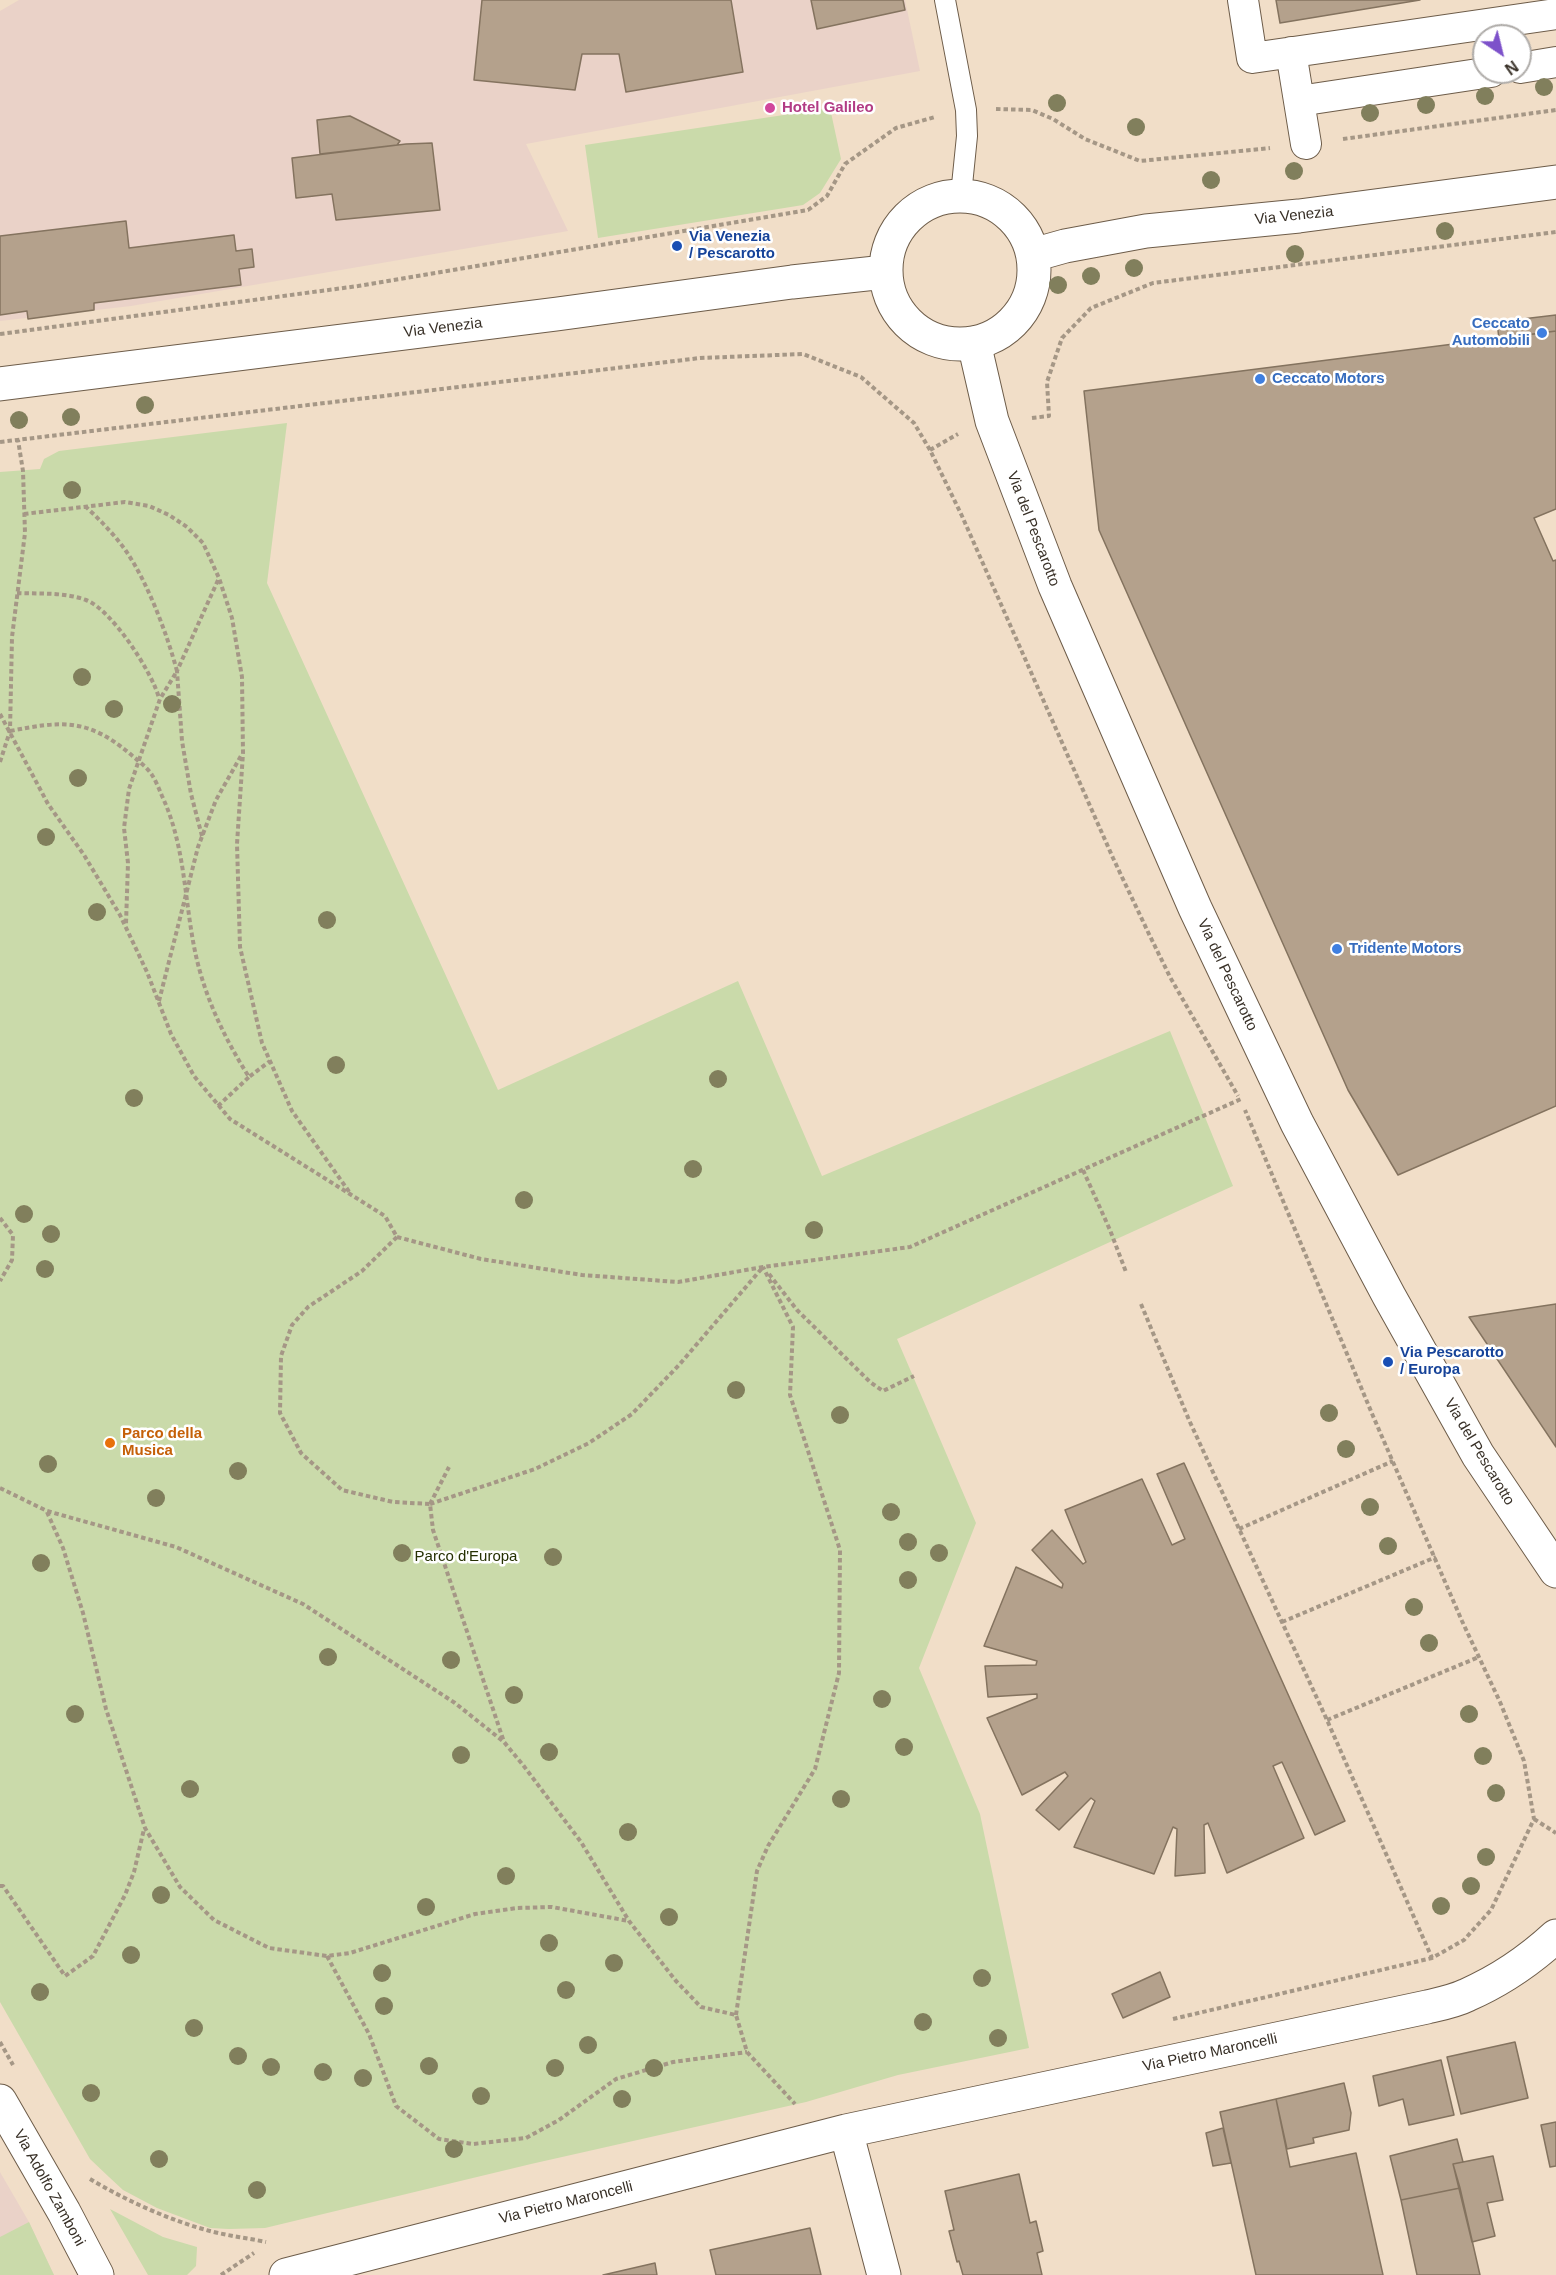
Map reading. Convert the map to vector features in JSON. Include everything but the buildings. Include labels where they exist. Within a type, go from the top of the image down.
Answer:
[{"type":"street","points":[[1243,0],[1252,58],[1556,14]]},
{"type":"street","points":[[1291,52],[1306,144]]},
{"type":"street","points":[[1532,66],[1556,62]]},
{"type":"street","points":[[1299,101],[1472,75]]},
{"type":"street","name":"Via Venezia","points":[[1033,255],[1065,246],[1146,231],[1299,216],[1556,182]]},
{"type":"street","points":[[961,195],[981,198],[1000,206],[1015,219],[1027,236],[1033,255],[1035,276],[1030,296],[1020,314],[1005,329],[974,343],[942,342],[920,332],[902,317],[890,295],[885,272],[889,248],[899,226],[916,210],[930,202],[961,195]]},
{"type":"street","name":"Via Venezia","points":[[0,384],[885,272]]},
{"type":"street","name":"Via del Pescarotto","points":[[974,343],[992,421],[1054,586],[1241,1005],[1297,1123],[1395,1306],[1478,1455],[1556,1571]]},
{"type":"street","name":"Via Pietro Maroncelli","points":[[286,2275],[846,2131],[1427,2007],[1466,1996],[1499,1978],[1539,1951],[1556,1936]]},
{"type":"street","name":"Via Adolfo Zamboni","points":[[0,2101],[64,2212],[97,2275]]},
{"type":"street","points":[[846,2131],[884,2275]]},
{"type":"lane","points":[[945,0],[966,110],[967,136],[961,195]]},
{"type":"path","points":[[0,334],[358,285],[808,210],[827,196],[845,164],[897,128],[933,117]]},
{"type":"path","points":[[1049,416],[1047,382],[1062,338],[1091,308],[1154,283],[1556,232]]},
{"type":"path","points":[[0,442],[700,358],[803,354],[861,377],[914,423],[930,450],[962,516],[1148,932],[1170,977],[1241,1099],[1393,1461],[1524,1761],[1534,1819],[1491,1910],[1464,1940],[1432,1958],[1170,2020]]},
{"type":"path","points":[[0,762],[10,731],[12,637],[25,533],[23,471],[18,440]]},
{"type":"path","points":[[24,514],[125,502],[149,506],[169,515],[187,527],[203,543],[219,578],[232,618],[242,677],[243,753],[237,844],[240,947],[262,1043],[292,1111],[352,1196]]},
{"type":"path","points":[[85,506],[127,552],[153,603],[166,636],[177,671],[183,741],[191,794],[202,836]]},
{"type":"path","points":[[126,927],[128,863],[124,828],[129,789],[160,699],[177,671],[219,578]]},
{"type":"path","points":[[17,593],[58,594],[89,601],[116,626],[138,652],[160,699]]},
{"type":"path","points":[[0,714],[48,804],[84,855],[126,927],[171,1034],[194,1076],[230,1119],[385,1216],[397,1237],[481,1259],[582,1275],[678,1282],[764,1267],[910,1247],[1241,1099]]},
{"type":"path","points":[[10,731],[41,725],[73,724],[96,730],[118,745],[152,775],[171,815],[181,855],[196,956],[211,1007],[233,1052],[249,1077]]},
{"type":"path","points":[[159,1002],[202,836],[216,800],[243,753]]},
{"type":"path","points":[[218,1106],[270,1061]]},
{"type":"path","points":[[1083,1170],[1126,1272]]},
{"type":"path","points":[[0,1218],[13,1235],[12,1260],[0,1281]]},
{"type":"path","points":[[397,1237],[362,1271],[308,1306],[292,1325],[280,1356],[280,1413],[301,1453],[342,1490],[393,1502],[430,1504],[535,1469],[589,1443],[632,1414],[679,1365],[764,1267]]},
{"type":"path","points":[[764,1267],[798,1310],[870,1382],[884,1391],[914,1376]]},
{"type":"path","points":[[764,1267],[793,1327],[790,1395],[840,1550],[839,1673],[815,1769],[768,1846],[757,1871],[736,2015],[747,2052],[800,2107],[789,2110]]},
{"type":"path","points":[[1141,1304],[1189,1420],[1327,1720],[1432,1958]]},
{"type":"path","points":[[1239,1529],[1393,1461]]},
{"type":"path","points":[[449,1467],[430,1504],[433,1530],[504,1742]]},
{"type":"path","points":[[0,1488],[47,1511],[176,1547],[303,1604],[455,1703],[504,1742],[581,1842],[629,1921],[676,1981],[701,2007],[736,2015]]},
{"type":"path","points":[[47,1511],[63,1548],[83,1613],[106,1709],[145,1828],[180,1887],[214,1920],[268,1948],[327,1956],[350,1953],[475,1914],[517,1908],[552,1907],[629,1921]]},
{"type":"path","points":[[1282,1622],[1436,1557]]},
{"type":"path","points":[[1327,1720],[1479,1657]]},
{"type":"path","points":[[1534,1819],[1556,1833]]},
{"type":"path","points":[[0,1886],[3,1886],[65,1976],[93,1956],[125,1895],[134,1872],[145,1828]]},
{"type":"path","points":[[327,1956],[369,2034],[396,2106],[439,2139],[473,2144],[526,2138],[559,2120],[616,2079],[674,2062],[747,2052]]},
{"type":"path","points":[[85,2176],[113,2193],[198,2227],[269,2243],[221,2275]]},
{"type":"shaded area","points":[[19,0],[905,0],[920,71],[526,144],[568,231],[131,306],[0,321],[0,11]]},
{"type":"shaded area","points":[[0,2172],[29,2222],[54,2275],[0,2275]]},
{"type":"green space","points":[[830,108],[841,159],[820,193],[803,205],[598,238],[585,145]]},
{"type":"green space","name":"Parco d'Europa","points":[[287,423],[267,583],[498,1090],[738,981],[822,1176],[1170,1031],[1233,1186],[897,1339],[976,1523],[919,1668],[980,1814],[1029,2048],[898,2075],[806,2102],[531,2164],[265,2228],[229,2229],[210,2228],[157,2208],[123,2190],[90,2159],[0,2002],[0,472],[40,469],[44,459],[59,451]]},
{"type":"green space","points":[[110,2209],[163,2237],[197,2247],[196,2266],[187,2275],[148,2275]]},
{"type":"green space","points":[[29,2222],[54,2275],[0,2275],[0,2237]]},
{"type":"place","name":"Hotel Galileo","points":[[770,108]]},
{"type":"place","name":"Via Venezia / Pescarotto","points":[[677,246]]},
{"type":"place","name":"Ceccato Automobili","points":[[1542,333]]},
{"type":"place","name":"Ceccato Motors","points":[[1260,379]]},
{"type":"place","name":"Tridente Motors","points":[[1337,949]]},
{"type":"place","name":"Via Pescarotto / Europa","points":[[1388,1362]]},
{"type":"place","name":"Parco della Musica","points":[[110,1443]]}]
